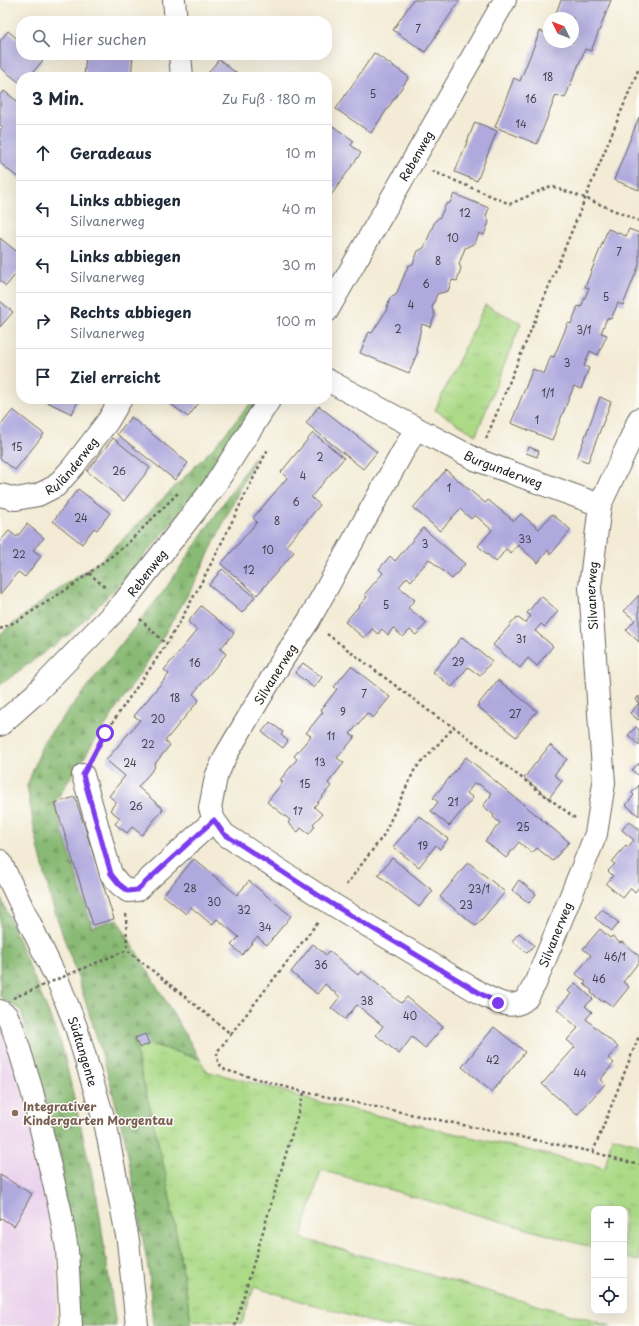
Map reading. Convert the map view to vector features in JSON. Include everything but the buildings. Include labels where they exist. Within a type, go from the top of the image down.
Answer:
[{"type":"street","points":[[174,0],[176,16]]},
{"type":"street","name":"Rebenweg","points":[[332,302],[505,0]]},
{"type":"street","points":[[180,60],[182,72]]},
{"type":"street","name":"Burgunderweg","points":[[332,383],[478,460],[600,504]]},
{"type":"street","name":"Ruländerweg","points":[[0,495],[16,499],[38,496],[56,486],[104,427],[118,404]]},
{"type":"street","name":"Rebenweg","points":[[0,725],[35,694],[123,603],[213,488],[267,404]]},
{"type":"street","points":[[600,504],[639,419]]},
{"type":"street","name":"Silvanerweg","points":[[416,428],[309,620],[283,659],[226,755],[216,777],[210,808],[214,820],[224,834],[332,904],[498,1003],[515,1005],[527,998],[535,984],[596,834],[604,784],[590,587],[600,504]]},
{"type":"street","points":[[83,775],[111,874],[119,884],[128,891],[137,890],[214,820]]},
{"type":"street","name":"Südtangente","points":[[0,861],[60,986],[76,1026],[106,1127],[128,1240],[137,1326]]},
{"type":"street","points":[[6,1004],[7,1016],[13,1029],[32,1092],[60,1209],[67,1249],[71,1326]]},
{"type":"path","points":[[478,460],[639,68]]},
{"type":"path","points":[[412,162],[510,204],[551,186],[585,198],[639,221]]},
{"type":"path","points":[[83,775],[105,733],[166,644],[194,596],[268,448]]},
{"type":"path","points":[[0,629],[17,621],[72,586],[126,545],[179,491]]},
{"type":"path","points":[[309,620],[437,717],[454,727],[596,834]]},
{"type":"path","points":[[454,727],[415,769],[383,836],[217,1052],[218,1063],[225,1070],[304,1092],[593,1152],[639,1165]]},
{"type":"path","points":[[128,891],[126,915],[127,950],[231,1034]]},
{"type":"path","points":[[6,1004],[127,950]]},
{"type":"path","points":[[593,1152],[639,1036]]},
{"type":"path","points":[[234,1326],[304,1092]]},
{"type":"shaded area","name":"Integrativer Kindergarten Morgentau","points":[[0,1018],[53,1201],[59,1296],[54,1326],[0,1326]]},
{"type":"green space","points":[[485,305],[521,323],[476,435],[435,410]]},
{"type":"green space","points":[[250,404],[255,404],[231,447],[172,523],[121,583],[73,631],[0,685],[0,634],[45,599],[101,560],[215,446]]},
{"type":"green space","points":[[258,452],[193,586],[150,658],[54,803],[92,927],[117,919],[200,1059],[133,1039],[166,1175],[192,1326],[153,1326],[149,1273],[125,1139],[105,1064],[78,978],[52,904],[35,833],[27,786],[44,741],[166,588]]},
{"type":"green space","points":[[0,895],[62,1046],[97,1197],[116,1326],[61,1326],[64,1301],[63,1165],[21,1010],[0,997]]},
{"type":"green space","points":[[133,1039],[200,1059],[206,1071],[277,1089],[310,1100],[605,1168],[612,1137],[639,1144],[639,1261],[627,1258],[627,1206],[591,1206],[591,1247],[321,1170],[301,1238],[611,1326],[384,1326],[254,1287],[242,1323],[191,1320],[166,1175]]},
{"type":"place","name":"Integrativer Kindergarten Morgentau","points":[[15,1113]]},
{"type":"route","points":[[105,733],[83,775],[111,874],[119,884],[128,891],[137,890],[214,820],[224,834],[332,904],[498,1003]]}]
